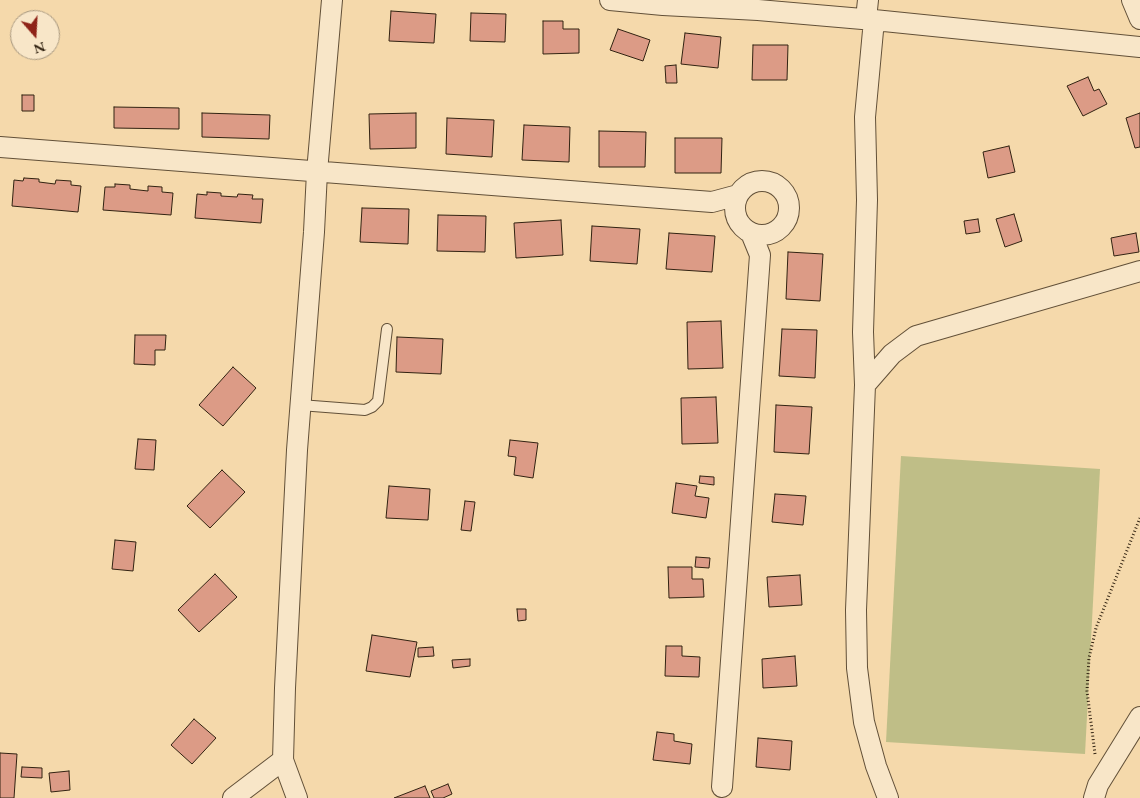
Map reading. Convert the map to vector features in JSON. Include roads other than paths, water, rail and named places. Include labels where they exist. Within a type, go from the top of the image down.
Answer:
[{"type":"street","points":[[297,798],[283,760],[287,648],[300,405],[332,0]]},
{"type":"street","points":[[610,0],[758,10],[869,13],[1140,48]]},
{"type":"street","points":[[1132,0],[1140,19]]},
{"type":"street","points":[[869,13],[865,117],[867,200],[864,385],[856,610],[857,668],[864,722],[876,766],[888,798]]},
{"type":"street","points":[[0,147],[712,202],[738,195]]},
{"type":"street","points":[[722,787],[760,255],[735,212],[738,195],[749,184],[763,180],[778,186],[788,199],[789,208],[784,224],[760,255]]},
{"type":"street","points":[[712,202],[760,236],[770,235],[778,231]]},
{"type":"street","points":[[864,385],[892,354],[916,336],[1140,271]]},
{"type":"street","points":[[1096,791],[1140,717]]},
{"type":"street","points":[[233,798],[283,760]]},
{"type":"lane","points":[[300,405],[365,410],[372,407],[378,401],[387,329]]}]
